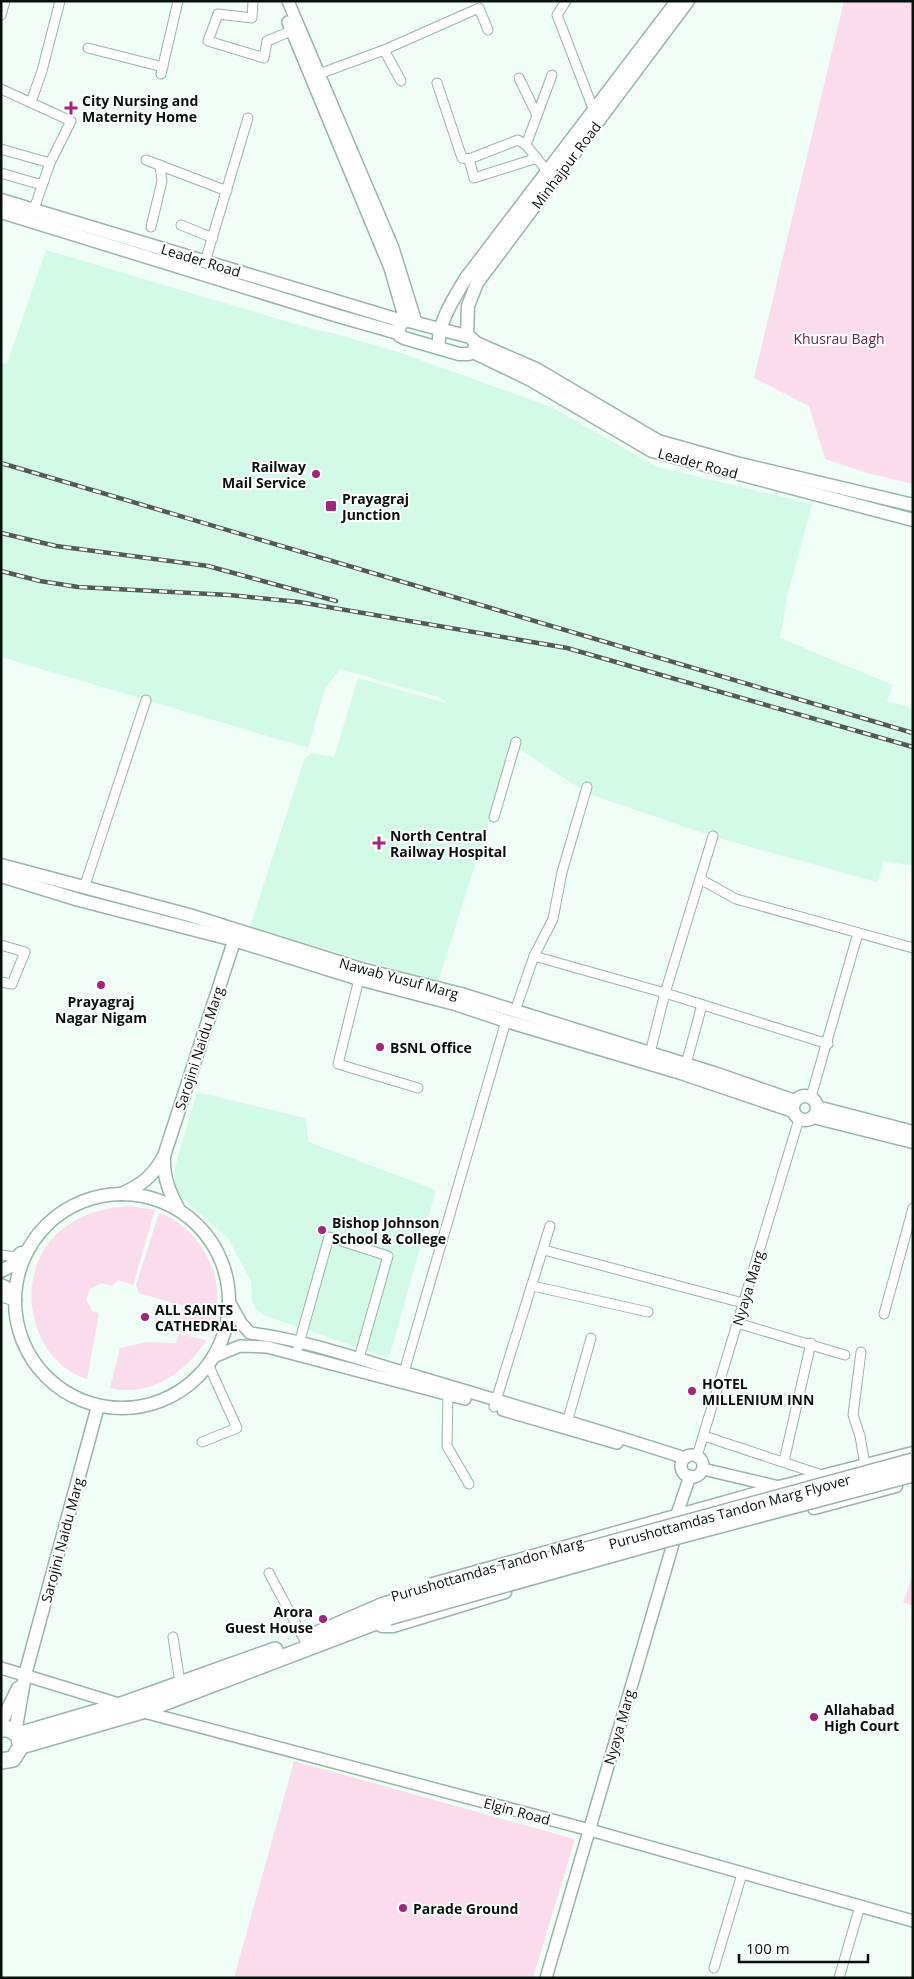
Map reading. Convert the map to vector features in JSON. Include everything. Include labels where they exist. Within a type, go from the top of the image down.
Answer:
[{"type":"main road","name":"Minhajpur Road","points":[[441,329],[466,278],[677,1]]},
{"type":"main road","name":"Minhajpur Road","points":[[472,344],[468,306],[477,282],[688,1]]},
{"type":"main road","name":"Leader Road","points":[[1,200],[405,324]]},
{"type":"main road","name":"Leader Road","points":[[1,212],[338,316],[405,324]]},
{"type":"main road","points":[[405,324],[441,329],[472,344],[465,355],[414,341],[404,338],[405,324]]},
{"type":"main road","points":[[405,324],[419,334],[414,341]]},
{"type":"main road","points":[[439,348],[441,329]]},
{"type":"main road","name":"Leader Road","points":[[472,344],[652,451],[678,452],[736,463],[913,505]]},
{"type":"main road","name":"Leader Road","points":[[678,452],[913,520]]},
{"type":"main road","name":"Nawab Yusuf Marg","points":[[1,865],[361,969],[462,994],[686,1064],[796,1110]]},
{"type":"main road","name":"Nawab Yusuf Marg","points":[[1,876],[79,900],[236,934],[359,979],[456,1004],[796,1110]]},
{"type":"main road","name":"Sarojini Naidu Marg","points":[[164,1156],[236,934]]},
{"type":"main road","points":[[813,1107],[806,1120],[796,1110],[805,1096],[813,1107],[913,1142]]},
{"type":"main road","points":[[813,1107],[913,1132]]},
{"type":"main road","points":[[1,1271],[11,1266],[50,1222],[64,1211],[97,1197],[119,1194],[143,1184],[155,1172],[164,1156]]},
{"type":"main road","points":[[164,1156],[163,1171],[180,1211]]},
{"type":"main road","points":[[29,1244],[18,1274],[14,1300],[20,1336],[38,1368],[65,1392],[98,1406],[125,1408],[151,1405],[183,1390],[212,1361],[224,1341],[231,1305],[231,1284],[218,1251],[195,1222],[180,1211],[153,1199],[119,1194]]},
{"type":"main road","points":[[1,1285],[7,1288],[14,1300]]},
{"type":"main road","name":"Sarojini Naidu Marg","points":[[14,1736],[25,1675],[98,1406]]},
{"type":"main road","name":"Purushottamdas Tandon Marg","points":[[913,1453],[779,1487],[381,1599],[373,1603],[380,1613],[382,1626],[392,1626],[673,1544],[913,1481]]},
{"type":"main road","name":"Purushottamdas Tandon Marg Flyover","points":[[380,1613],[913,1461]]},
{"type":"main road","name":"Purushottamdas Tandon Marg Flyover","points":[[380,1613],[913,1474]]},
{"type":"main road","name":"Purushottamdas Tandon Marg","points":[[14,1736],[120,1705],[380,1613]]},
{"type":"main road","name":"Purushottamdas Tandon Marg","points":[[14,1736],[142,1711],[380,1613]]},
{"type":"main road","name":"Sarojini Naidu Marg","points":[[1,1723],[25,1675]]},
{"type":"main road","points":[[1,1761],[13,1759],[14,1736]]},
{"type":"street","points":[[1,15],[5,1]]},
{"type":"street","points":[[31,102],[42,71],[60,1]]},
{"type":"street","points":[[88,48],[162,70],[178,1]]},
{"type":"street","points":[[253,1],[252,18],[218,14],[208,41],[264,58],[267,41],[291,31]]},
{"type":"street","points":[[280,1],[390,268],[405,324]]},
{"type":"street","points":[[288,1],[393,248],[405,324]]},
{"type":"street","points":[[566,1],[557,15],[594,111]]},
{"type":"street","points":[[319,74],[384,50],[479,8],[488,30]]},
{"type":"street","points":[[384,50],[401,81]]},
{"type":"street","points":[[526,145],[552,75]]},
{"type":"street","points":[[519,78],[537,115]]},
{"type":"street","points":[[437,83],[462,158],[469,159],[518,140],[526,145],[547,171]]},
{"type":"street","points":[[1,89],[31,102],[41,109],[71,121],[50,164],[34,209]]},
{"type":"street","points":[[206,262],[248,118]]},
{"type":"street","points":[[1,149],[50,164]]},
{"type":"street","points":[[469,159],[474,178],[537,158]]},
{"type":"street","points":[[146,160],[227,191]]},
{"type":"street","points":[[151,227],[162,182],[160,165]]},
{"type":"street","points":[[1,173],[42,185]]},
{"type":"street","points":[[181,225],[213,238]]},
{"type":"street","points":[[84,888],[146,700]]},
{"type":"street","points":[[494,817],[516,742]]},
{"type":"street","points":[[515,1011],[534,956],[553,919],[562,872],[587,787]]},
{"type":"street","points":[[650,1053],[712,836]]},
{"type":"street","points":[[700,879],[736,899],[913,948]]},
{"type":"street","points":[[813,1107],[858,933]]},
{"type":"street","points":[[1,945],[25,952],[12,984],[1,982]]},
{"type":"street","points":[[534,956],[666,993],[828,1044]]},
{"type":"street","points":[[359,979],[338,1064],[418,1088]]},
{"type":"street","points":[[686,1064],[702,1005]]},
{"type":"street","points":[[402,1378],[506,1021]]},
{"type":"street","name":"Nyaya Marg","points":[[697,1456],[743,1303],[796,1110]]},
{"type":"street","points":[[884,1314],[913,1208]]},
{"type":"street","points":[[495,1404],[550,1226]]},
{"type":"street","points":[[298,1348],[329,1237],[388,1256],[359,1358]]},
{"type":"street","points":[[544,1250],[743,1303]]},
{"type":"street","points":[[1,1255],[17,1257]]},
{"type":"street","points":[[533,1286],[648,1312]]},
{"type":"street","points":[[1,1297],[14,1300]]},
{"type":"street","points":[[231,1305],[241,1323],[250,1333],[683,1461]]},
{"type":"street","points":[[737,1323],[811,1343],[845,1355]]},
{"type":"street","points":[[568,1419],[591,1338]]},
{"type":"street","points":[[784,1461],[811,1343]]},
{"type":"street","points":[[202,1442],[237,1428],[212,1361],[248,1345],[298,1348],[359,1358],[402,1378],[448,1394],[568,1419],[683,1461]]},
{"type":"street","points":[[861,1352],[852,1415],[860,1436],[866,1465]]},
{"type":"street","points":[[448,1394],[447,1446],[469,1484]]},
{"type":"street","points":[[704,1436],[825,1476]]},
{"type":"street","points":[[691,1455],[697,1456],[703,1463],[703,1469],[698,1475],[690,1476],[684,1473],[683,1461],[691,1455]]},
{"type":"street","points":[[703,1469],[779,1487]]},
{"type":"street","name":"Nyaya Marg","points":[[546,1978],[590,1830],[637,1660],[673,1544],[676,1516],[690,1476]]},
{"type":"street","points":[[269,1573],[304,1639]]},
{"type":"street","points":[[172,1637],[180,1683]]},
{"type":"street","name":"Elgin Road","points":[[1,1668],[120,1705],[590,1830],[913,1921]]},
{"type":"street","points":[[714,1968],[742,1874]]},
{"type":"street","points":[[839,1978],[860,1906]]},
{"type":"shaded area","points":[[46,250],[312,329],[333,333],[401,353],[551,407],[657,467],[812,504],[787,597],[780,638],[893,685],[887,701],[913,708],[913,866],[884,861],[877,882],[712,836],[589,794],[513,745],[438,982],[250,927],[304,760],[311,753],[334,757],[358,678],[449,704],[438,697],[340,669],[325,689],[308,748],[1,657],[1,363],[7,364]]},
{"type":"shaded area","name":"Bishop Johnson School & College","points":[[197,1092],[305,1118],[309,1142],[436,1190],[389,1358],[263,1315],[255,1308],[252,1301],[251,1281],[228,1238],[184,1200],[174,1187],[175,1167]]},
{"type":"green space","name":"Khusrau Bagh","points":[[844,1],[913,1],[913,484],[867,473],[825,459],[809,406],[754,378]]},
{"type":"green space","points":[[130,1206],[155,1210],[133,1285],[118,1280],[112,1286],[102,1283],[90,1289],[86,1299],[92,1311],[99,1313],[87,1379],[68,1370],[53,1356],[41,1338],[34,1318],[32,1297],[34,1276],[40,1256],[52,1239],[69,1224],[98,1211]]},
{"type":"green space","points":[[159,1213],[170,1218],[190,1233],[206,1254],[211,1265],[217,1295],[216,1311],[211,1332],[178,1324],[183,1306],[139,1293],[136,1285]]},
{"type":"green space","points":[[179,1334],[207,1340],[198,1352],[177,1372],[153,1386],[125,1390],[110,1388],[120,1348],[147,1342],[176,1343]]},
{"type":"green space","points":[[913,1573],[913,1605],[903,1603]]},
{"type":"green space","name":"Parade Ground","points":[[294,1761],[575,1839],[533,1978],[234,1978]]},
{"type":"railway","points":[[1,463],[913,733]]},
{"type":"railway","points":[[1,533],[56,546],[208,566],[336,601]]},
{"type":"railway","points":[[1,571],[40,581],[78,587],[229,595],[299,602],[567,648],[913,747]]},
{"type":"place","name":"City Nursing and Maternity Home","points":[[71,108]]},
{"type":"place","name":"Railway Mail Service","points":[[316,474]]},
{"type":"place","name":"Prayagraj Junction","points":[[331,506]]},
{"type":"place","name":"North Central Railway Hospital","points":[[379,843]]},
{"type":"place","name":"Prayagraj Nagar Nigam","points":[[101,985]]},
{"type":"place","name":"BSNL Office","points":[[380,1047]]},
{"type":"place","name":"Bishop Johnson School & College","points":[[322,1230]]},
{"type":"place","name":"ALL SAINTS CATHEDRAL","points":[[145,1317]]},
{"type":"place","name":"HOTEL MILLENIUM INN","points":[[692,1391]]},
{"type":"place","name":"Arora Guest House","points":[[323,1619]]},
{"type":"place","name":"Allahabad High Court","points":[[814,1717]]},
{"type":"place","name":"Parade Ground","points":[[403,1908]]}]
